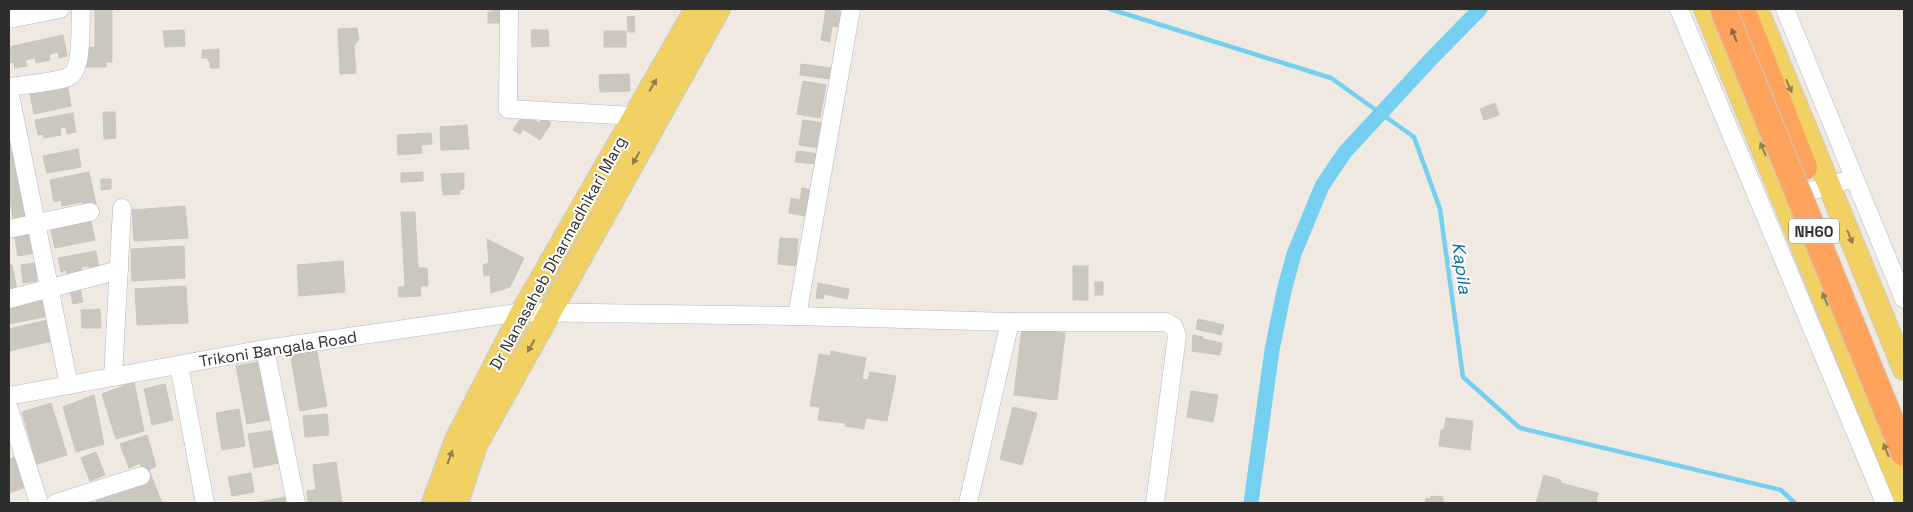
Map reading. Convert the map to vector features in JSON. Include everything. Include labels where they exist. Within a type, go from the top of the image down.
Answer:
[{"type":"highway","name":"NH60","points":[[1723,9],[1904,453]]},
{"type":"highway","name":"NH60","points":[[1742,9],[1904,412]]},
{"type":"main road","name":"Dr Nanasaheb Dharmadhikari Marg","points":[[457,503],[476,445],[549,314],[645,120],[696,9]]},
{"type":"main road","name":"Dr Nanasaheb Dharmadhikari Marg","points":[[433,503],[456,440],[522,312],[645,120],[720,9]]},
{"type":"main road","points":[[1705,9],[1904,495]]},
{"type":"main road","points":[[1757,9],[1904,369]]},
{"type":"street","points":[[9,19],[60,9]]},
{"type":"street","points":[[69,385],[9,89],[64,78],[73,73],[78,62],[81,9]]},
{"type":"street","points":[[509,9],[508,109],[645,120]]},
{"type":"street","points":[[797,316],[851,9]]},
{"type":"street","points":[[1679,9],[1885,503]]},
{"type":"street","points":[[1785,9],[1854,178],[1902,288]]},
{"type":"street","points":[[1762,207],[1854,178]]},
{"type":"street","points":[[113,377],[122,208]]},
{"type":"street","points":[[9,229],[90,212]]},
{"type":"street","points":[[9,299],[118,270]]},
{"type":"street","name":"Trikoni Bangala Road","points":[[9,396],[266,349],[522,312],[549,314],[797,316],[1010,322],[1166,322],[1174,327],[1177,336],[1155,503]]},
{"type":"street","points":[[968,503],[1010,322]]},
{"type":"street","points":[[266,349],[296,503]]},
{"type":"street","points":[[179,365],[205,503]]},
{"type":"street","points":[[9,409],[39,503]]},
{"type":"street","points":[[56,503],[141,476]]},
{"type":"building","points":[[95,9],[112,9],[112,62],[106,62],[106,67],[86,67],[87,47],[95,47]]},
{"type":"building","points":[[492,9],[505,9],[505,23],[488,23],[488,12],[492,12]]},
{"type":"building","points":[[826,9],[845,12],[843,28],[832,26],[830,42],[821,40]]},
{"type":"building","points":[[634,16],[635,32],[628,32],[627,17]]},
{"type":"building","points":[[357,28],[359,39],[354,46],[356,73],[340,74],[338,29]]},
{"type":"building","points":[[184,30],[185,46],[165,47],[163,31]]},
{"type":"building","points":[[531,30],[548,30],[549,46],[532,47]]},
{"type":"building","points":[[604,31],[626,31],[626,47],[604,47]]},
{"type":"building","points":[[63,35],[67,56],[59,58],[58,52],[49,54],[50,60],[36,63],[35,58],[25,60],[27,66],[15,68],[13,62],[9,63],[9,47]]},
{"type":"building","points":[[219,49],[219,68],[210,68],[208,58],[202,58],[202,50]]},
{"type":"building","points":[[801,64],[831,68],[830,79],[800,75]]},
{"type":"building","points":[[629,74],[630,91],[600,92],[599,75]]},
{"type":"building","points":[[803,81],[826,85],[820,118],[797,114]]},
{"type":"building","points":[[67,83],[71,106],[34,114],[29,90]]},
{"type":"building","points":[[1495,103],[1499,115],[1484,120],[1480,109]]},
{"type":"building","points":[[103,112],[115,112],[116,138],[104,139]]},
{"type":"building","points":[[73,113],[76,132],[67,134],[66,127],[60,128],[61,135],[44,138],[43,134],[38,135],[35,120]]},
{"type":"building","points":[[524,113],[539,123],[543,118],[551,123],[540,140],[523,129],[520,134],[513,130]]},
{"type":"building","points":[[803,120],[825,123],[820,148],[799,145]]},
{"type":"building","points":[[467,125],[469,149],[441,150],[440,127]]},
{"type":"building","points":[[431,133],[432,144],[421,145],[422,153],[398,155],[397,135]]},
{"type":"building","points":[[14,137],[32,218],[14,222],[9,196],[9,138]]},
{"type":"building","points":[[78,149],[81,167],[47,173],[43,156]]},
{"type":"building","points":[[797,151],[820,154],[819,164],[795,162]]},
{"type":"building","points":[[89,172],[96,204],[83,207],[82,202],[62,206],[61,200],[54,202],[50,180]]},
{"type":"building","points":[[423,172],[423,181],[401,182],[401,173]]},
{"type":"building","points":[[464,173],[464,189],[460,190],[460,194],[443,195],[441,174]]},
{"type":"building","points":[[101,179],[111,179],[111,189],[101,190]]},
{"type":"building","points":[[802,188],[816,191],[811,217],[789,213],[791,198],[800,200]]},
{"type":"building","points":[[185,206],[188,238],[134,241],[132,210]]},
{"type":"building","points":[[401,212],[415,212],[418,268],[427,268],[428,286],[420,286],[421,296],[399,297],[398,287],[405,287]]},
{"type":"building","points":[[90,218],[95,240],[55,248],[50,226]]},
{"type":"building","points":[[32,230],[35,253],[18,256],[14,233]]},
{"type":"building","points":[[780,238],[798,239],[796,266],[778,264]]},
{"type":"building","points":[[487,239],[524,258],[510,287],[491,293],[490,275],[484,276],[483,265],[489,263]]},
{"type":"building","points":[[184,246],[185,278],[132,281],[131,249]]},
{"type":"building","points":[[96,251],[99,269],[90,270],[89,266],[81,267],[82,272],[67,274],[66,270],[61,272],[58,258]]},
{"type":"building","points":[[343,261],[345,292],[299,296],[297,265]]},
{"type":"building","points":[[35,263],[37,281],[23,283],[21,265]]},
{"type":"building","points":[[9,265],[12,265],[17,290],[9,292]]},
{"type":"building","points":[[1073,266],[1088,266],[1088,300],[1073,300]]},
{"type":"building","points":[[1095,282],[1103,282],[1103,295],[1095,295]]},
{"type":"building","points":[[818,283],[849,289],[847,299],[824,294],[823,299],[816,298]]},
{"type":"building","points":[[79,284],[83,302],[73,304],[69,286]]},
{"type":"building","points":[[186,286],[188,323],[137,325],[135,289]]},
{"type":"building","points":[[49,296],[53,315],[9,324],[9,305]]},
{"type":"building","points":[[100,309],[101,328],[82,328],[81,310]]},
{"type":"building","points":[[52,319],[56,340],[9,351],[9,329]]},
{"type":"building","points":[[1198,319],[1224,325],[1221,335],[1196,329]]},
{"type":"building","points":[[1022,327],[1065,333],[1057,400],[1014,395]]},
{"type":"building","points":[[1193,335],[1222,343],[1220,355],[1192,351]]},
{"type":"building","points":[[316,347],[327,406],[300,411],[290,352]]},
{"type":"building","points":[[831,351],[866,358],[862,379],[868,380],[870,372],[896,376],[887,421],[866,418],[864,429],[845,426],[845,423],[818,420],[820,407],[810,406],[819,354],[830,356]]},
{"type":"building","points":[[263,361],[274,419],[247,424],[236,366]]},
{"type":"building","points":[[134,382],[144,431],[116,439],[102,394]]},
{"type":"building","points":[[165,384],[173,420],[152,425],[144,389]]},
{"type":"building","points":[[1191,391],[1218,395],[1213,422],[1187,417]]},
{"type":"building","points":[[94,395],[104,444],[76,452],[63,407]]},
{"type":"building","points":[[51,403],[67,455],[37,464],[22,412]]},
{"type":"building","points":[[1013,407],[1037,413],[1022,465],[1000,459]]},
{"type":"building","points":[[239,409],[245,446],[222,450],[216,413]]},
{"type":"building","points":[[327,414],[329,435],[305,437],[303,416]]},
{"type":"building","points":[[1446,418],[1473,421],[1470,450],[1439,446],[1441,430],[1444,430]]},
{"type":"building","points":[[274,430],[279,463],[254,468],[248,434]]},
{"type":"building","points":[[147,435],[156,466],[149,470],[162,503],[97,503],[96,497],[146,484],[140,463],[129,468],[120,444]]},
{"type":"building","points":[[96,452],[105,475],[90,481],[81,458]]},
{"type":"building","points":[[16,457],[26,487],[9,493],[9,459]]},
{"type":"building","points":[[336,462],[342,503],[308,503],[307,491],[316,490],[313,465]]},
{"type":"building","points":[[251,473],[254,492],[232,496],[228,477]]},
{"type":"building","points":[[1544,475],[1561,480],[1561,483],[1598,493],[1596,503],[1536,503]]},
{"type":"building","points":[[289,496],[290,503],[260,502]]},
{"type":"building","points":[[1431,496],[1443,497],[1443,503],[1425,503],[1426,498],[1431,499]]},
{"type":"waterway","name":"Kapila","points":[[1110,9],[1331,78],[1414,137],[1440,209],[1463,377],[1520,428],[1781,490],[1795,503]]},
{"type":"waterway","points":[[1251,503],[1272,350],[1284,291],[1294,254],[1322,186],[1345,152],[1480,9]]}]
